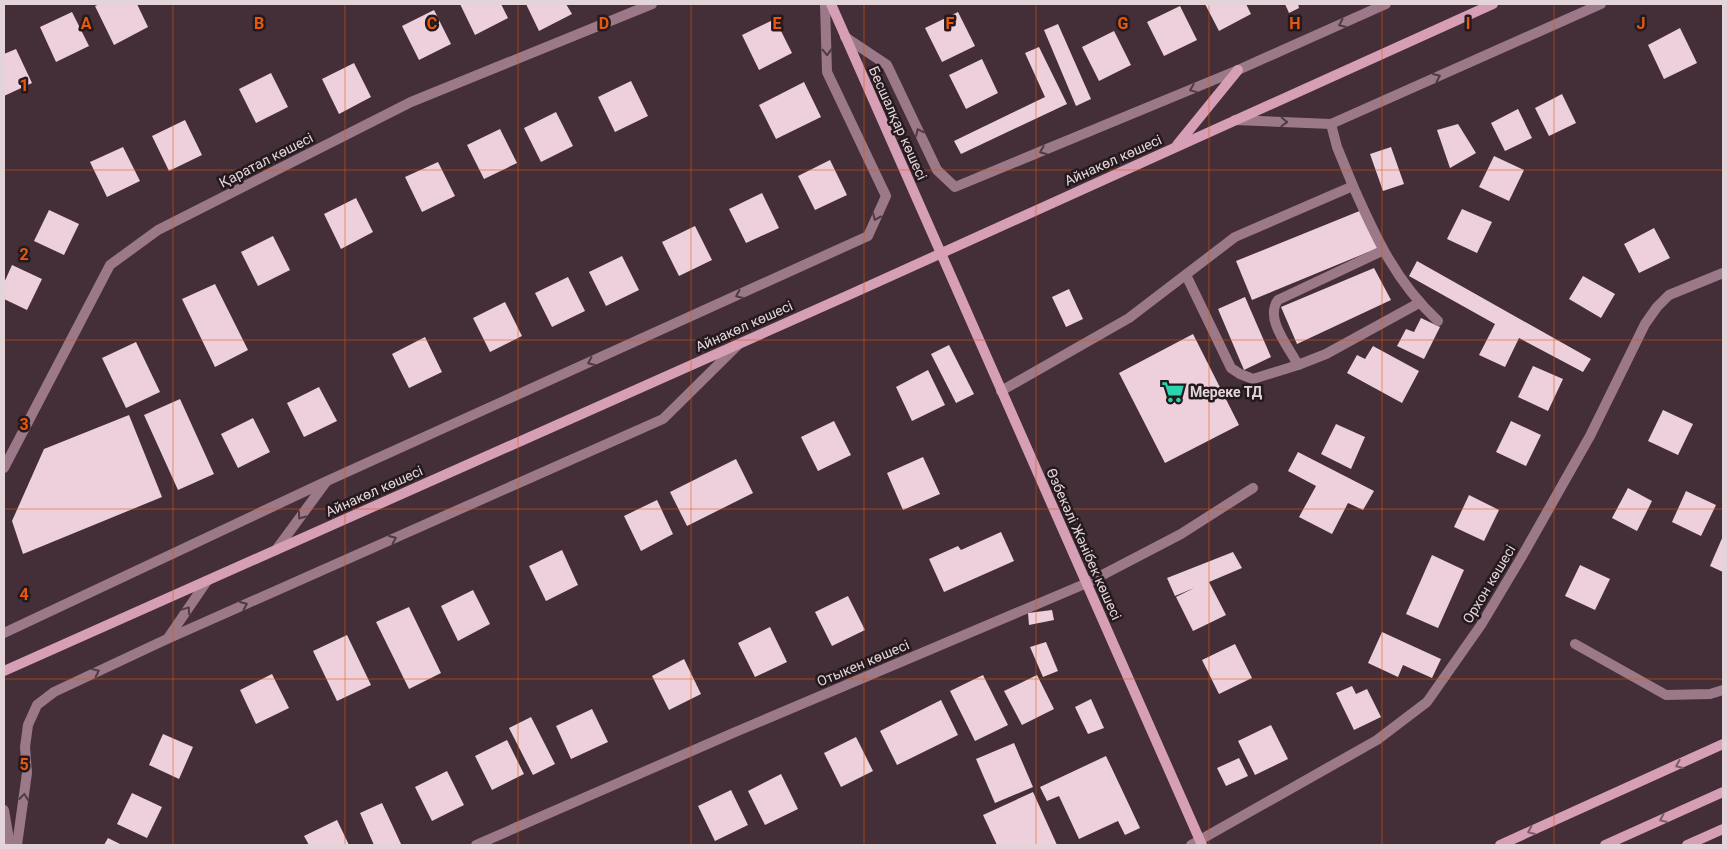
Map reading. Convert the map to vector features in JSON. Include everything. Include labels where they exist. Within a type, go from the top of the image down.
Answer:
[{"type":"main road","name":"Бесшалқар көшесі","points":[[831,4],[940,253]]},
{"type":"main road","name":"Айнакөл көшесі","points":[[4,671],[1493,4]]},
{"type":"main road","points":[[1175,147],[1238,70]]},
{"type":"main road","name":"Өзбекәлі Жәнібек көшесі","points":[[940,253],[1086,583],[1198,844]]},
{"type":"main road","points":[[1500,845],[1723,744]]},
{"type":"main road","points":[[1605,845],[1723,792]]},
{"type":"main road","points":[[1687,845],[1723,829]]},
{"type":"street","name":"Қаратал көшесі","points":[[4,468],[110,266],[158,230],[410,102],[652,4]]},
{"type":"street","points":[[4,633],[327,481],[868,236],[886,196],[828,72],[825,4]]},
{"type":"street","points":[[845,37],[887,65],[937,170],[955,187],[1238,70],[1386,4]]},
{"type":"street","points":[[1235,120],[1331,124],[1601,4]]},
{"type":"street","points":[[1331,124],[1336,147],[1382,251],[1419,303],[1438,320]]},
{"type":"street","points":[[1000,392],[1129,318],[1235,237],[1354,186]]},
{"type":"street","points":[[1298,365],[1273,317],[1273,307],[1278,300],[1382,251]]},
{"type":"street","name":"Орхон көшесі","points":[[1198,844],[1377,740],[1427,702],[1481,625],[1521,558],[1590,436],[1645,324],[1657,307],[1669,295],[1723,273]]},
{"type":"street","points":[[1186,274],[1231,368],[1240,374],[1253,378],[1298,365],[1326,354],[1419,303]]},
{"type":"street","points":[[18,845],[27,773],[25,747],[28,726],[37,705],[54,692],[167,639],[664,419],[741,342]]},
{"type":"street","points":[[276,550],[327,481]]},
{"type":"street","name":"Отыкен көшесі","points":[[476,845],[742,729],[1086,583],[1181,534],[1253,488]]},
{"type":"street","points":[[167,639],[206,581]]},
{"type":"street","points":[[1575,644],[1666,695],[1710,694],[1723,690]]},
{"type":"street","points":[[4,810],[10,845]]},
{"type":"building","points":[[100,4],[137,4],[148,27],[114,45],[95,6]]},
{"type":"building","points":[[460,4],[501,4],[508,18],[475,35]]},
{"type":"building","points":[[526,4],[566,4],[572,14],[539,31]]},
{"type":"building","points":[[1205,4],[1246,4],[1251,14],[1219,31]]},
{"type":"building","points":[[1285,4],[1298,4],[1299,8],[1289,13]]},
{"type":"building","points":[[1180,6],[1197,40],[1164,56],[1147,22]]},
{"type":"building","points":[[434,10],[451,44],[419,60],[402,26]]},
{"type":"building","points":[[72,12],[89,46],[56,62],[40,27]]},
{"type":"building","points":[[958,12],[975,46],[942,62],[925,28]]},
{"type":"building","points":[[775,19],[792,53],[759,70],[742,35]]},
{"type":"building","points":[[1058,24],[1091,99],[1076,106],[1044,30]]},
{"type":"building","points":[[1680,28],[1697,63],[1664,79],[1648,45]]},
{"type":"building","points":[[1114,31],[1131,65],[1099,81],[1082,47]]},
{"type":"building","points":[[1039,47],[1067,104],[961,154],[954,141],[1045,97],[1025,53]]},
{"type":"building","points":[[16,49],[32,83],[4,96],[4,54]]},
{"type":"building","points":[[982,59],[998,93],[966,109],[949,75]]},
{"type":"building","points":[[354,63],[371,97],[339,114],[322,79]]},
{"type":"building","points":[[271,73],[288,107],[256,123],[239,89]]},
{"type":"building","points":[[631,81],[648,116],[615,132],[598,97]]},
{"type":"building","points":[[804,82],[821,117],[776,139],[759,105]]},
{"type":"building","points":[[1562,94],[1576,123],[1549,136],[1535,108]]},
{"type":"building","points":[[1518,109],[1532,138],[1505,151],[1491,123]]},
{"type":"building","points":[[556,112],[573,146],[541,162],[524,128]]},
{"type":"building","points":[[185,120],[202,155],[169,171],[152,136]]},
{"type":"building","points":[[1458,124],[1476,153],[1450,168],[1437,130]]},
{"type":"building","points":[[500,129],[517,163],[484,179],[467,145]]},
{"type":"building","points":[[123,147],[140,181],[107,197],[90,162]]},
{"type":"building","points":[[1391,147],[1404,184],[1383,191],[1370,154]]},
{"type":"building","points":[[1494,156],[1524,170],[1509,201],[1479,187]]},
{"type":"building","points":[[830,160],[847,195],[815,210],[798,176]]},
{"type":"building","points":[[438,162],[455,196],[422,212],[405,177]]},
{"type":"building","points":[[762,193],[779,228],[746,243],[729,209]]},
{"type":"building","points":[[356,198],[373,232],[341,249],[324,214]]},
{"type":"building","points":[[1462,209],[1492,222],[1477,253],[1447,239]]},
{"type":"building","points":[[49,210],[79,224],[64,255],[34,241]]},
{"type":"building","points":[[1362,210],[1378,248],[1252,300],[1236,261]]},
{"type":"building","points":[[695,226],[712,260],[679,276],[662,242]]},
{"type":"building","points":[[1654,228],[1670,258],[1639,273],[1624,244]]},
{"type":"building","points":[[273,236],[290,270],[258,286],[241,252]]},
{"type":"building","points":[[622,256],[639,290],[606,306],[589,272]]},
{"type":"building","points":[[1417,261],[1591,359],[1583,372],[1519,338],[1505,367],[1479,355],[1495,324],[1409,276]]},
{"type":"building","points":[[12,265],[42,279],[27,310],[4,299],[4,283]]},
{"type":"building","points":[[1374,268],[1391,300],[1297,344],[1281,307]]},
{"type":"building","points":[[1583,276],[1615,294],[1601,318],[1569,299]]},
{"type":"building","points":[[568,277],[585,311],[552,327],[535,293]]},
{"type":"building","points":[[215,284],[248,350],[215,367],[182,299]]},
{"type":"building","points":[[1069,289],[1083,319],[1066,327],[1052,297]]},
{"type":"building","points":[[1245,297],[1271,357],[1244,370],[1218,309]]},
{"type":"building","points":[[505,302],[522,336],[490,352],[473,318]]},
{"type":"building","points":[[1421,318],[1440,327],[1424,359],[1397,346],[1406,329],[1414,332]]},
{"type":"building","points":[[1193,334],[1239,425],[1165,463],[1119,373]]},
{"type":"building","points":[[425,337],[442,372],[409,388],[392,354]]},
{"type":"building","points":[[136,342],[160,392],[126,408],[102,358]]},
{"type":"building","points":[[949,345],[974,394],[956,403],[931,354]]},
{"type":"building","points":[[1373,346],[1419,371],[1402,403],[1347,373],[1357,355],[1365,359]]},
{"type":"building","points":[[1533,366],[1563,379],[1548,411],[1518,397]]},
{"type":"building","points":[[928,370],[945,405],[912,421],[896,387]]},
{"type":"building","points":[[319,387],[337,421],[304,437],[287,403]]},
{"type":"building","points":[[180,399],[214,474],[178,490],[144,415]]},
{"type":"building","points":[[1663,410],[1693,424],[1678,455],[1648,441]]},
{"type":"building","points":[[129,415],[162,497],[23,554],[12,521],[44,449]]},
{"type":"building","points":[[253,418],[270,452],[238,468],[221,434]]},
{"type":"building","points":[[834,421],[851,455],[818,471],[801,437]]},
{"type":"building","points":[[1511,421],[1541,435],[1526,466],[1496,452]]},
{"type":"building","points":[[1336,424],[1365,437],[1351,469],[1321,454]]},
{"type":"building","points":[[1298,452],[1374,491],[1363,510],[1348,503],[1332,534],[1299,517],[1316,486],[1288,471]]},
{"type":"building","points":[[923,457],[940,494],[903,510],[887,473]]},
{"type":"building","points":[[736,459],[753,493],[687,526],[670,492]]},
{"type":"building","points":[[1628,488],[1652,501],[1637,531],[1612,518]]},
{"type":"building","points":[[1686,491],[1716,505],[1701,536],[1672,522]]},
{"type":"building","points":[[1469,495],[1499,510],[1484,541],[1454,527]]},
{"type":"building","points":[[657,500],[673,534],[641,551],[624,516]]},
{"type":"building","points":[[1001,532],[1014,561],[944,592],[929,559],[958,546],[961,550]]},
{"type":"building","points":[[1723,536],[1723,572],[1710,566]]},
{"type":"building","points":[[562,550],[578,585],[546,601],[529,566]]},
{"type":"building","points":[[1233,552],[1242,568],[1209,582],[1226,615],[1193,631],[1176,597],[1194,588],[1175,596],[1167,578]]},
{"type":"building","points":[[1432,555],[1464,570],[1438,628],[1406,614]]},
{"type":"building","points":[[1580,565],[1610,579],[1595,610],[1565,596]]},
{"type":"building","points":[[473,590],[490,624],[458,641],[441,606]]},
{"type":"building","points":[[848,596],[865,630],[832,646],[815,612]]},
{"type":"building","points":[[409,607],[441,673],[409,689],[376,622]]},
{"type":"building","points":[[1052,610],[1054,620],[1029,625],[1028,613]]},
{"type":"building","points":[[770,627],[787,662],[755,677],[738,643]]},
{"type":"building","points":[[1382,632],[1441,659],[1432,678],[1403,665],[1398,677],[1368,663]]},
{"type":"building","points":[[347,635],[371,685],[337,701],[313,651]]},
{"type":"building","points":[[1046,642],[1058,671],[1043,677],[1030,647]]},
{"type":"building","points":[[1235,644],[1252,678],[1219,694],[1202,660]]},
{"type":"building","points":[[684,659],[701,694],[669,710],[652,676]]},
{"type":"building","points":[[272,674],[289,708],[256,724],[240,690]]},
{"type":"building","points":[[983,675],[1008,725],[975,741],[950,691]]},
{"type":"building","points":[[1037,675],[1054,709],[1022,725],[1004,691]]},
{"type":"building","points":[[1352,686],[1356,694],[1367,689],[1381,717],[1354,730],[1336,693]]},
{"type":"building","points":[[1091,699],[1104,728],[1088,734],[1075,707]]},
{"type":"building","points":[[941,700],[958,735],[897,765],[880,731]]},
{"type":"building","points":[[592,709],[608,742],[571,759],[556,726]]},
{"type":"building","points":[[531,717],[555,764],[533,775],[509,728]]},
{"type":"building","points":[[1271,725],[1288,759],[1255,775],[1238,741]]},
{"type":"building","points":[[163,734],[193,747],[179,779],[149,765]]},
{"type":"building","points":[[856,737],[873,771],[841,787],[824,753]]},
{"type":"building","points":[[507,740],[524,774],[492,790],[475,756]]},
{"type":"building","points":[[1014,743],[1033,787],[995,803],[976,759]]},
{"type":"building","points":[[1106,756],[1140,828],[1125,835],[1118,821],[1079,839],[1059,796],[1047,801],[1040,787]]},
{"type":"building","points":[[1239,758],[1248,776],[1226,786],[1217,768]]},
{"type":"building","points":[[447,771],[464,805],[432,821],[415,787]]},
{"type":"building","points":[[781,774],[798,809],[765,825],[748,791]]},
{"type":"building","points":[[731,790],[748,825],[715,841],[698,806]]},
{"type":"building","points":[[1033,792],[1057,845],[997,845],[983,815]]},
{"type":"building","points":[[132,793],[162,807],[147,838],[117,824]]},
{"type":"building","points":[[382,803],[401,844],[399,845],[374,845],[360,813]]},
{"type":"building","points":[[337,820],[349,845],[309,845],[304,836]]},
{"type":"building","points":[[108,838],[122,845],[104,845]]},
{"type":"place","name":"Мереке ТД","points":[[1173,392]]}]
